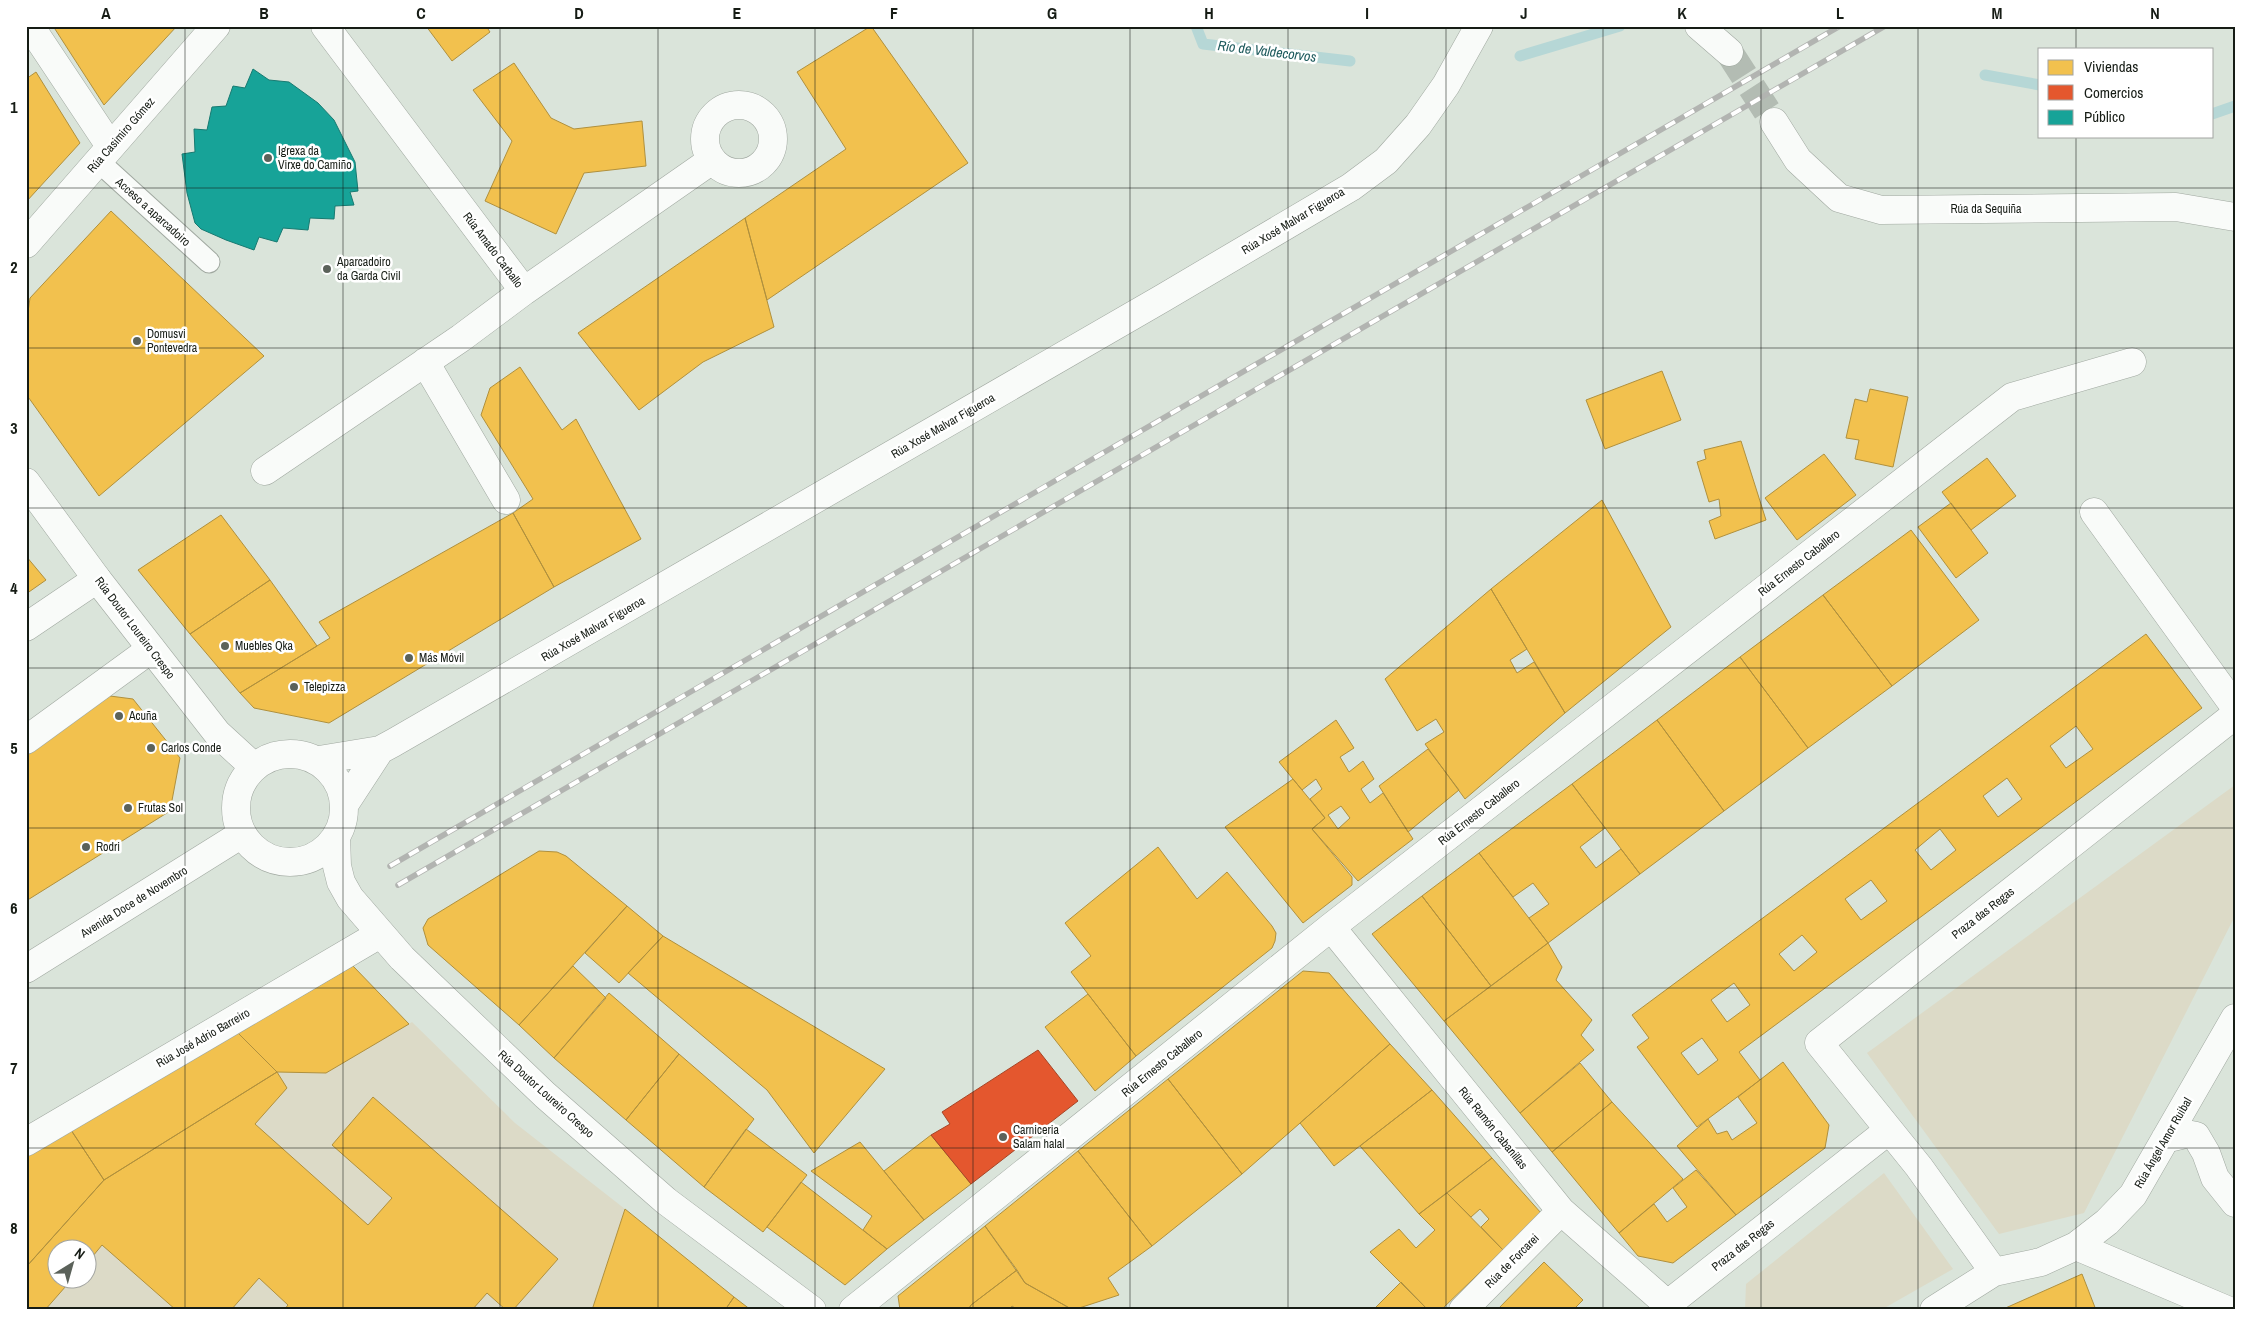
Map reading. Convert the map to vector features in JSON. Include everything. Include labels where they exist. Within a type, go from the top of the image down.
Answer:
[{"type":"street","points":[[30,26],[104,154]]},
{"type":"street","name":"Rúa Casimiro Gómez","points":[[26,244],[216,26]]},
{"type":"street","name":"Rúa Amado Carballo","points":[[325,26],[524,291],[712,160]]},
{"type":"street","name":"Rúa Xosé Malvar Figueroa","points":[[319,760],[380,750],[707,563],[1351,187],[1386,161],[1418,125],[1446,86],[1463,39],[1479,26]]},
{"type":"street","points":[[1698,26],[1729,52]]},
{"type":"street","name":"Rúa da Sequiña","points":[[1774,122],[1798,160],[1839,198],[1881,210],[2176,207],[2235,217]]},
{"type":"street","points":[[265,471],[425,362],[524,291]]},
{"type":"street","points":[[425,362],[506,500]]},
{"type":"street","name":"Rúa Ernesto Caballero","points":[[853,1310],[1331,927],[2012,397],[2132,362]]},
{"type":"street","name":"Rúa Doutor Loureiro Crespo","points":[[26,482],[97,579],[217,733],[254,766]]},
{"type":"street","points":[[2094,512],[2235,707]]},
{"type":"street","points":[[26,627],[97,579]]},
{"type":"street","points":[[26,740],[151,649]]},
{"type":"street","name":"Praza das Regas","points":[[1994,1272],[1919,1167],[1819,1043],[2235,714]]},
{"type":"street","name":"Rúa Xosé Malvar Figueroa","points":[[344,805],[380,750]]},
{"type":"street","points":[[285,753],[304,755],[319,760],[333,775],[341,789],[344,805],[342,822],[336,836],[326,849],[312,858],[297,862],[280,862],[266,857],[252,847],[242,834],[236,818],[236,799],[241,782],[254,766],[268,758],[285,753]]},
{"type":"street","name":"Avenida Doce de Novembro","points":[[26,969],[242,834]]},
{"type":"street","name":"Rúa Doutor Loureiro Crespo","points":[[336,836],[337,866],[341,882],[350,898],[380,934],[460,1015],[598,1142],[666,1201],[812,1310]]},
{"type":"street","name":"Rúa Ramón Cabanillas","points":[[1331,927],[1561,1211],[1671,1307]]},
{"type":"street","name":"Rúa José Adrio Barreiro","points":[[26,1142],[380,934]]},
{"type":"street","name":"Rúa Ángel Amor Ruibal","points":[[1934,1310],[1994,1272],[2041,1262],[2076,1246],[2107,1222],[2133,1195],[2235,1018]]},
{"type":"street","name":"Praza das Regas","points":[[1671,1307],[1889,1130]]},
{"type":"street","points":[[2165,1139],[2186,1134],[2196,1136],[2206,1153],[2215,1178],[2235,1203]]},
{"type":"street","name":"Rúa de Forcarei","points":[[1463,1310],[1561,1211]]},
{"type":"street","points":[[2076,1246],[2226,1310]]},
{"type":"lane","name":"Acceso a aparcadoiro","points":[[104,154],[209,262]]},
{"type":"shaded area","points":[[2235,785],[2235,916],[2084,1213],[1999,1234],[1867,1053]]},
{"type":"shaded area","points":[[412,1022],[515,1123],[625,1209],[592,1310],[26,1310],[26,1267],[48,1242],[48,1288],[98,1288],[98,1238],[52,1238],[104,1180],[277,1072],[326,1073]]},
{"type":"shaded area","points":[[1884,1173],[1953,1269],[1881,1310],[1745,1310],[1746,1284]]},
{"type":"building: Viviendas","points":[[53,26],[177,26],[104,105]]},
{"type":"building: Viviendas","points":[[426,26],[486,26],[490,32],[452,61]]},
{"type":"building: Viviendas","points":[[871,26],[968,163],[767,300],[745,218],[846,149],[797,72]]},
{"type":"building: Viviendas","points":[[514,63],[551,118],[574,129],[642,121],[646,166],[584,173],[556,234],[485,201],[512,141],[473,90]]},
{"type":"building: Viviendas","points":[[36,72],[80,143],[26,202],[26,79]]},
{"type":"building: Viviendas","name":"Domusvi Pontevedra","points":[[111,211],[264,356],[99,496],[26,394],[26,326],[30,298]]},
{"type":"building: Viviendas","points":[[745,218],[774,327],[703,362],[639,410],[578,333]]},
{"type":"building: Viviendas","points":[[520,367],[562,430],[576,419],[641,539],[554,587],[513,513],[533,499],[481,415],[490,388]]},
{"type":"building: Viviendas","points":[[1662,371],[1681,420],[1605,449],[1586,400]]},
{"type":"building: Viviendas","points":[[1870,389],[1908,397],[1893,467],[1855,459],[1859,440],[1846,438],[1855,399],[1867,402]]},
{"type":"building: Viviendas","points":[[1741,441],[1766,520],[1715,539],[1709,521],[1721,516],[1719,499],[1709,502],[1697,462],[1706,459],[1704,450]]},
{"type":"building: Viviendas","points":[[1824,454],[1856,495],[1797,540],[1765,498]]},
{"type":"building: Viviendas","points":[[1987,458],[2016,496],[1971,530],[1942,492]]},
{"type":"building: Viviendas","points":[[1602,500],[1671,627],[1565,713],[1491,589]]},
{"type":"building: Viviendas","points":[[1951,503],[1988,553],[1956,578],[1918,527]]},
{"type":"building: Viviendas","points":[[513,513],[554,587],[329,723],[254,708],[240,693],[330,638],[319,622]]},
{"type":"building: Viviendas","points":[[221,515],[270,580],[190,634],[138,570]]},
{"type":"building: Viviendas","points":[[1911,530],[1979,620],[1892,686],[1823,595]]},
{"type":"building: Viviendas","points":[[26,556],[46,580],[26,594]]},
{"type":"building: Viviendas","points":[[270,580],[317,646],[240,693],[190,634]]},
{"type":"building: Viviendas","points":[[1491,589],[1527,649],[1510,660],[1517,673],[1534,662],[1565,713],[1465,799],[1425,744],[1444,732],[1436,719],[1417,731],[1385,679]]},
{"type":"building: Viviendas","points":[[1823,595],[1892,686],[1808,748],[1740,657]]},
{"type":"building: Viviendas","points":[[2146,634],[2202,708],[1739,1052],[1760,1080],[1697,1127],[1637,1047],[1649,1038],[1632,1015]],"holes":[[[2076,726],[2093,749],[2066,768],[2050,746]],[[2007,778],[2022,799],[1998,817],[1983,796]],[[1940,829],[1956,850],[1931,870],[1915,850]],[[1871,880],[1887,901],[1861,920],[1845,899]],[[1802,935],[1817,952],[1794,971],[1779,954]],[[1734,983],[1750,1005],[1727,1022],[1711,1000]],[[1702,1038],[1718,1060],[1698,1075],[1681,1053]]]},
{"type":"building: Viviendas","points":[[1740,657],[1808,748],[1724,811],[1657,720]]},
{"type":"building: Viviendas","points":[[110,696],[133,699],[180,758],[170,811],[26,901],[26,754]]},
{"type":"building: Viviendas","points":[[1336,720],[1354,748],[1340,757],[1349,772],[1363,761],[1374,779],[1361,789],[1370,803],[1383,793],[1413,839],[1358,881],[1312,829],[1325,818],[1310,799],[1322,789],[1316,779],[1302,790],[1279,762]],"holes":[[[1341,806],[1350,818],[1338,829],[1328,815]]]},
{"type":"building: Viviendas","points":[[1657,720],[1724,811],[1640,874],[1572,784]]},
{"type":"building: Viviendas","points":[[1428,749],[1459,790],[1408,832],[1379,786]]},
{"type":"building: Viviendas","points":[[1293,779],[1325,818],[1312,829],[1352,877],[1352,885],[1303,923],[1225,827]]},
{"type":"building: Viviendas","points":[[1572,784],[1605,828],[1580,847],[1596,868],[1621,849],[1640,874],[1548,943],[1529,918],[1549,904],[1533,883],[1513,897],[1479,853]]},
{"type":"building: Viviendas","points":[[1158,847],[1197,899],[1227,872],[1276,933],[1272,948],[1136,1056],[1071,972],[1091,956],[1065,923]]},
{"type":"building: Viviendas","points":[[539,851],[557,852],[566,856],[627,906],[519,1025],[428,945],[423,928],[428,919]]},
{"type":"building: Viviendas","points":[[1479,853],[1548,943],[1491,986],[1422,896]]},
{"type":"building: Viviendas","points":[[1422,896],[1491,986],[1444,1021],[1372,934]]},
{"type":"building: Viviendas","points":[[627,906],[663,936],[619,983],[585,953]]},
{"type":"building: Viviendas","points":[[663,936],[885,1069],[814,1153],[767,1090],[628,973]]},
{"type":"building: Viviendas","points":[[1548,943],[1562,967],[1556,980],[1592,1020],[1581,1035],[1594,1050],[1520,1113],[1444,1021]]},
{"type":"building: Viviendas","points":[[353,966],[409,1024],[326,1073],[277,1072],[238,1033]]},
{"type":"building: Viviendas","points":[[573,966],[606,998],[554,1058],[519,1025]]},
{"type":"building: Viviendas","points":[[1303,971],[1329,973],[1390,1044],[1242,1174],[1168,1079]]},
{"type":"building: Viviendas","points":[[609,993],[679,1054],[626,1120],[554,1058]]},
{"type":"building: Viviendas","points":[[1088,994],[1136,1056],[1095,1091],[1045,1027]]},
{"type":"building: Viviendas","points":[[238,1033],[277,1072],[104,1180],[71,1130]]},
{"type":"building: Viviendas","points":[[1390,1044],[1432,1090],[1334,1166],[1300,1123]]},
{"type":"building: Viviendas","points":[[679,1054],[754,1119],[704,1187],[626,1120]]},
{"type":"building: Viviendas","points":[[1783,1062],[1829,1125],[1825,1148],[1736,1215],[1677,1146],[1708,1119],[1717,1134],[1727,1131],[1732,1140],[1757,1123],[1738,1097]]},
{"type":"building: Viviendas","points":[[1580,1063],[1612,1102],[1552,1152],[1520,1113]]},
{"type":"building: Viviendas","points":[[277,1072],[287,1088],[255,1124],[368,1225],[392,1198],[332,1145],[373,1097],[558,1259],[513,1310],[506,1310],[487,1293],[472,1310],[284,1310],[288,1305],[259,1278],[231,1310],[176,1310],[102,1245],[98,1250],[98,1238],[52,1238],[104,1180]]},
{"type":"building: Viviendas","points":[[1168,1079],[1242,1174],[1152,1246],[1078,1151]]},
{"type":"building: Viviendas","points":[[1432,1090],[1492,1158],[1419,1214],[1360,1146]]},
{"type":"building: Viviendas","points":[[1612,1102],[1683,1179],[1619,1233],[1552,1152]]},
{"type":"building: Viviendas","points":[[746,1129],[807,1175],[763,1232],[704,1187]]},
{"type":"building: Viviendas","points":[[71,1130],[104,1180],[52,1238],[48,1238],[48,1243],[28,1265],[26,1155]]},
{"type":"building: Viviendas","points":[[931,1135],[971,1184],[924,1220],[884,1171]]},
{"type":"building: Viviendas","points":[[860,1142],[924,1220],[887,1249],[863,1230],[872,1216],[811,1171]]},
{"type":"building: Viviendas","points":[[1078,1151],[1152,1246],[1108,1278],[1119,1295],[1073,1310],[1025,1283],[985,1226]]},
{"type":"building: Viviendas","points":[[1492,1158],[1541,1213],[1503,1250],[1481,1227],[1489,1219],[1480,1209],[1471,1217],[1447,1193]]},
{"type":"building: Viviendas","points":[[1696,1170],[1736,1215],[1673,1263],[1638,1256],[1619,1233],[1654,1204],[1667,1222],[1687,1207],[1673,1188]]},
{"type":"building: Viviendas","points":[[801,1182],[887,1249],[845,1285],[767,1227]]},
{"type":"building: Viviendas","points":[[1447,1193],[1503,1250],[1441,1310],[1428,1310],[1370,1252],[1399,1229],[1416,1248],[1435,1230],[1419,1214]]},
{"type":"building: Viviendas","points":[[625,1209],[734,1297],[725,1310],[592,1310]]},
{"type":"building: Viviendas","points":[[985,1226],[1017,1270],[971,1305],[968,1310],[900,1310],[898,1296]]},
{"type":"building: Viviendas","points":[[48,1242],[48,1288],[64,1288],[45,1310],[26,1310],[26,1267]]},
{"type":"building: Viviendas","points":[[1544,1262],[1583,1300],[1573,1310],[1497,1310]]},
{"type":"building: Viviendas","points":[[1017,1270],[1025,1283],[1073,1310],[1018,1310],[1012,1306],[1009,1310],[968,1310],[971,1305]]},
{"type":"building: Viviendas","points":[[2082,1274],[2096,1310],[2001,1310]]},
{"type":"building: Viviendas","points":[[1401,1282],[1428,1310],[1373,1310]]},
{"type":"building: Viviendas","points":[[734,1297],[751,1310],[725,1310]]},
{"type":"building: Comercios","points":[[1038,1050],[1078,1101],[971,1184],[931,1135],[950,1124],[942,1112]]},
{"type":"building: Público","name":"Igrexa da Virxe do Camiño","points":[[253,69],[269,80],[289,82],[318,103],[334,120],[355,162],[358,191],[350,192],[354,205],[335,206],[334,219],[310,218],[308,230],[283,228],[277,242],[259,237],[254,250],[201,229],[195,223],[187,193],[182,154],[195,152],[194,129],[207,130],[212,107],[226,106],[233,86],[245,88]]},
{"type":"waterway","name":"Río de Valdecorvos","points":[[1196,26],[1203,44],[1350,61]]},
{"type":"waterway","name":"Río de Valdecorvos","points":[[1520,56],[1620,26]]},
{"type":"waterway","name":"Río de Valdecorvos","points":[[1985,75],[2038,85]]},
{"type":"waterway","name":"Río de Valdecorvos","points":[[2214,113],[2235,106]]},
{"type":"tunnel","points":[[1729,52],[1774,122]]},
{"type":"railway","points":[[390,866],[1840,26]]},
{"type":"railway","points":[[398,885],[1885,26]]},
{"type":"place","name":"Igrexa da Virxe do Camiño","points":[[268,158]]},
{"type":"place","name":"Aparcadoiro da Garda Civil","points":[[327,269]]},
{"type":"place","name":"Domusvi Pontevedra","points":[[137,341]]},
{"type":"place","name":"Muebles Qka","points":[[225,646]]},
{"type":"place","name":"Más Móvil","points":[[409,658]]},
{"type":"place","name":"Telepizza","points":[[294,687]]},
{"type":"place","name":"Acuña","points":[[119,716]]},
{"type":"place","name":"Carlos Conde","points":[[151,748]]},
{"type":"place","name":"Frutas Sol","points":[[128,808]]},
{"type":"place","name":"Rodri","points":[[86,847]]},
{"type":"place","name":"Carniceria Salam halal","points":[[1003,1137]]}]
